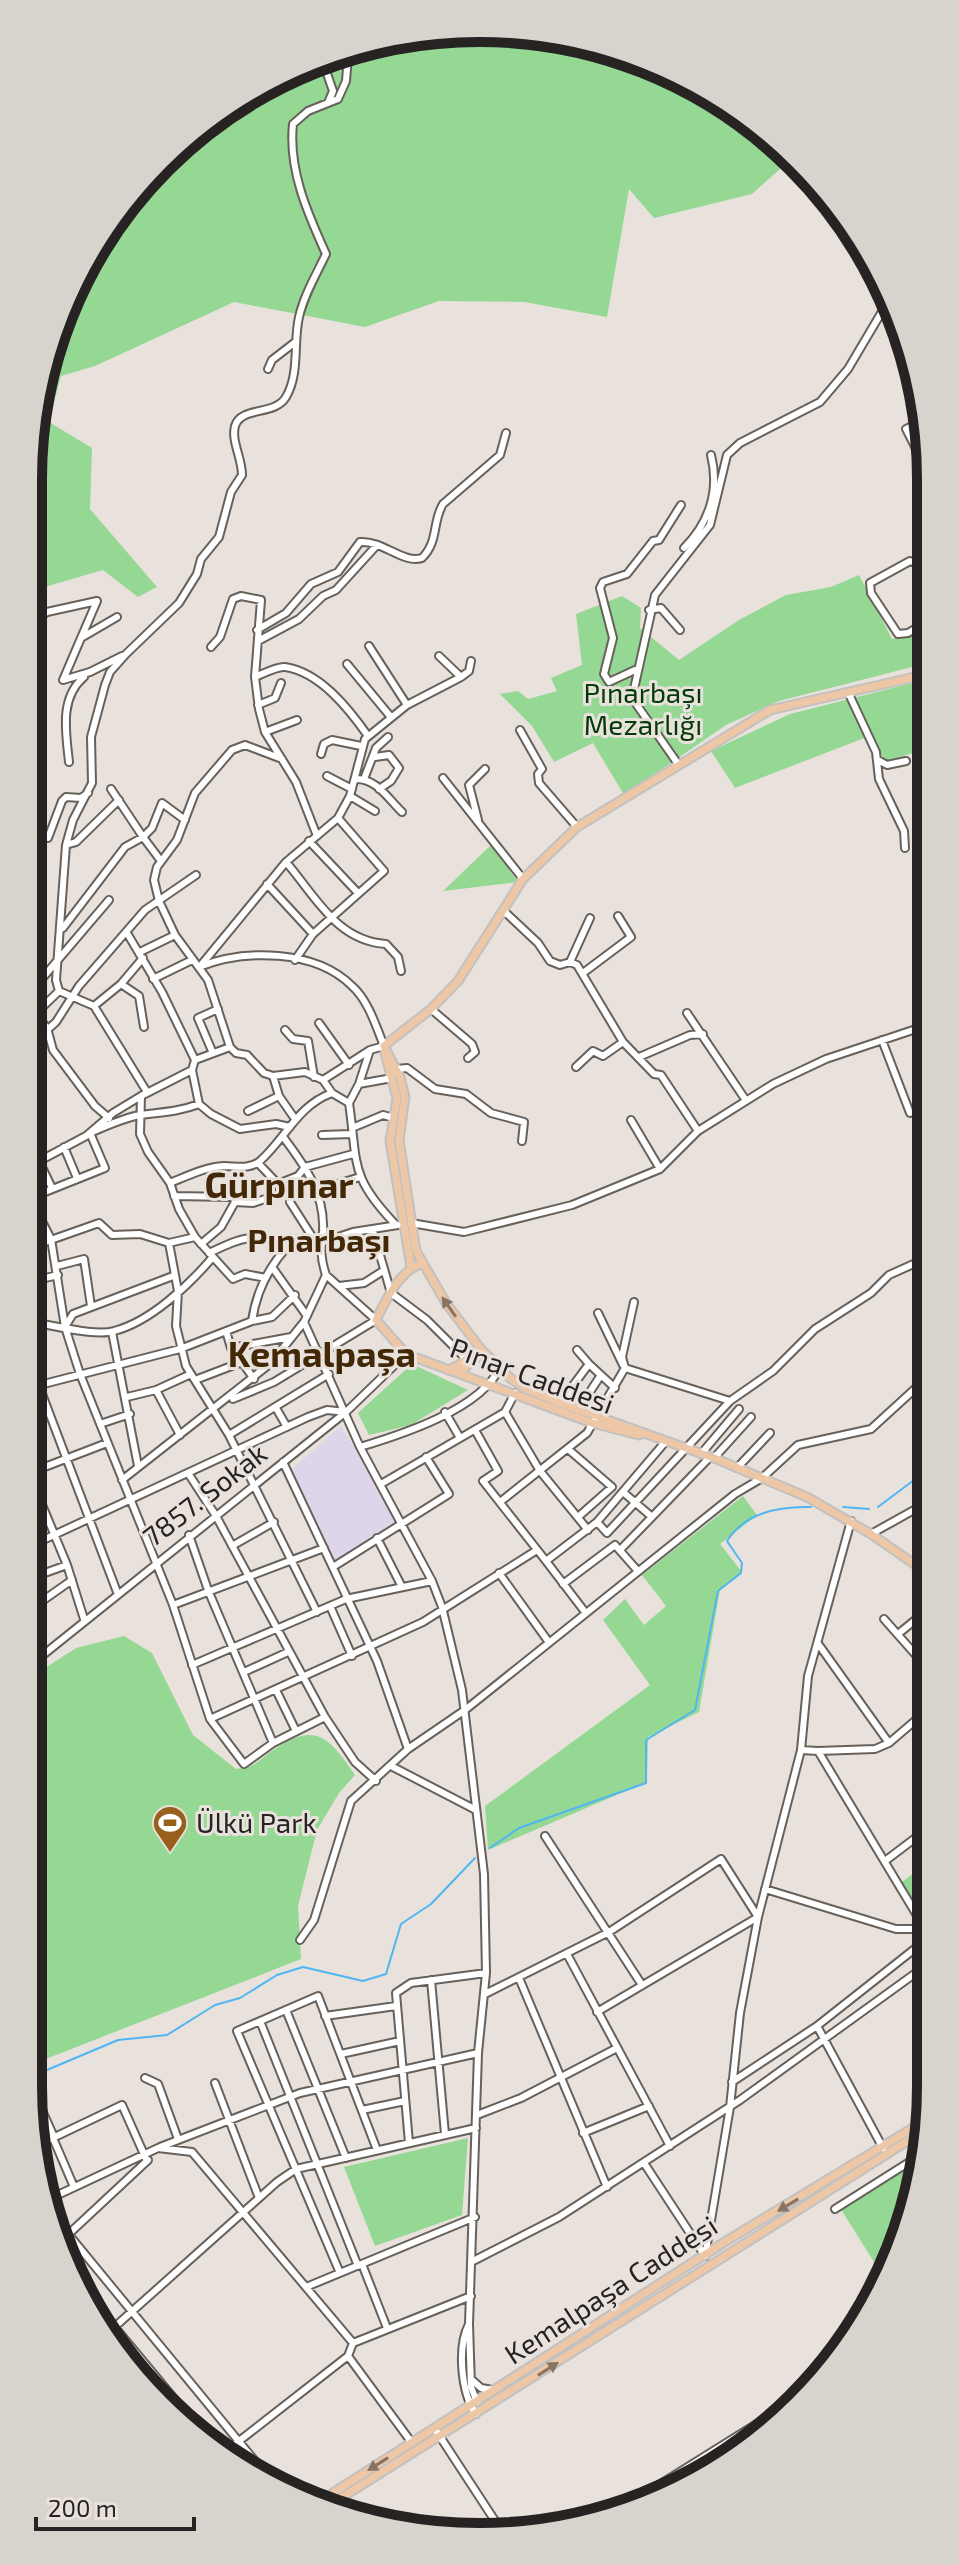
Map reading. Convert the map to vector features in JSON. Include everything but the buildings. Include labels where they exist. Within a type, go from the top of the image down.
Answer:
[{"type":"main road","points":[[384,1046],[431,1009],[458,981],[523,879],[577,827],[770,710],[917,676]]},
{"type":"main road","points":[[384,1046],[405,1097],[399,1140],[403,1224],[421,1264],[482,1350],[521,1393]]},
{"type":"main road","points":[[384,1046],[397,1098],[390,1141],[411,1267]]},
{"type":"main road","points":[[376,1320],[411,1267],[421,1264]]},
{"type":"main road","name":"Pınar Caddesi","points":[[376,1320],[406,1354],[487,1385],[560,1403],[594,1420]]},
{"type":"main road","points":[[448,1370],[482,1350]]},
{"type":"main road","points":[[460,1374],[482,1350]]},
{"type":"main road","name":"Pınar Caddesi","points":[[521,1393],[594,1420],[663,1440],[807,1497],[851,1521],[917,1566]]},
{"type":"main road","name":"Kemalpaşa Caddesi","points":[[328,2496],[705,2256],[915,2127]]},
{"type":"main road","name":"Kemalpaşa Caddesi","points":[[441,2438],[914,2137]]},
{"type":"main road","points":[[474,2404],[479,2412]]},
{"type":"main road","points":[[338,2500],[441,2438]]},
{"type":"street","points":[[42,1009],[59,991],[66,845],[73,820],[88,793],[93,770],[91,737],[95,714],[110,672],[173,612],[197,574],[201,559],[219,537],[231,492],[242,475],[235,439],[236,422],[242,416],[273,409],[285,400],[292,383],[294,343],[303,302],[326,254],[307,216],[294,156],[293,124],[308,111],[326,106],[343,93],[347,63]]},
{"type":"street","points":[[326,70],[333,91],[326,106]]},
{"type":"street","points":[[678,764],[632,698],[635,670],[655,595],[710,525],[727,455],[740,443],[820,402],[832,383],[848,369],[883,310]]},
{"type":"street","points":[[268,369],[272,360],[294,343]]},
{"type":"street","points":[[913,425],[906,429],[916,448]]},
{"type":"street","points":[[257,630],[286,613],[311,584],[338,572],[359,543],[377,545],[408,558],[422,558],[434,543],[438,513],[443,504],[500,455],[506,433]]},
{"type":"street","points":[[684,548],[697,535],[708,516],[715,471],[711,455]]},
{"type":"street","points":[[635,670],[615,682],[609,682],[604,674],[613,638],[600,588],[603,582],[627,574],[653,541],[659,540],[681,505]]},
{"type":"street","points":[[258,641],[299,619],[323,596],[336,590],[377,545]]},
{"type":"street","points":[[917,565],[910,561],[870,583],[871,593],[898,634],[917,628]]},
{"type":"street","points":[[211,647],[220,637],[231,603],[238,596],[261,600],[255,677],[258,705],[265,732],[296,782],[317,836]]},
{"type":"street","points":[[42,616],[97,601],[63,680],[90,672],[126,654]]},
{"type":"street","points":[[649,610],[661,608],[680,630]]},
{"type":"street","points":[[81,638],[117,617]]},
{"type":"street","points":[[369,646],[407,705]]},
{"type":"street","points":[[439,656],[461,677]]},
{"type":"street","points":[[199,967],[286,862],[338,818],[351,792],[361,746],[368,736],[407,705],[461,677],[469,671],[471,661]]},
{"type":"street","points":[[347,664],[390,716]]},
{"type":"street","points":[[255,677],[284,666],[304,673],[350,710],[368,736]]},
{"type":"street","points":[[69,762],[65,712],[76,684],[90,672]]},
{"type":"street","points":[[258,705],[275,698],[281,683]]},
{"type":"street","points":[[848,692],[878,760],[879,779],[904,831],[905,848]]},
{"type":"street","points":[[265,732],[297,720]]},
{"type":"street","points":[[520,730],[542,769],[538,774],[539,783],[577,827]]},
{"type":"street","points":[[364,779],[385,739],[389,755],[399,768],[391,781],[379,789]]},
{"type":"street","points":[[321,754],[324,744],[332,740],[361,746]]},
{"type":"street","points":[[282,759],[245,745],[232,750],[195,793],[177,840],[161,861],[154,880],[159,901],[175,935],[208,980],[230,1047],[236,1053],[247,1055],[264,1073],[273,1076],[305,1072],[323,1080],[332,1093],[349,1103]]},
{"type":"street","points":[[375,757],[389,755]]},
{"type":"street","points":[[878,760],[887,765],[906,761]]},
{"type":"street","points":[[478,820],[469,785],[485,769]]},
{"type":"street","points":[[327,776],[375,811]]},
{"type":"street","points":[[443,778],[523,879]]},
{"type":"street","points":[[355,779],[364,779],[379,789],[402,812]]},
{"type":"street","points":[[111,789],[161,861]]},
{"type":"street","points":[[48,838],[62,801],[66,797],[81,798],[88,793]]},
{"type":"street","points":[[66,845],[76,842],[119,800]]},
{"type":"street","points":[[61,931],[125,847],[152,828],[162,803],[185,820]]},
{"type":"street","points":[[295,960],[313,934],[384,871],[338,818]]},
{"type":"street","points":[[309,841],[358,893]]},
{"type":"street","points":[[286,862],[339,928],[364,942],[386,944],[398,957],[401,971]]},
{"type":"street","points":[[42,1035],[145,910],[196,875]]},
{"type":"street","points":[[267,884],[313,934]]},
{"type":"street","points":[[42,981],[109,900]]},
{"type":"street","points":[[504,911],[538,943],[550,961],[560,965],[570,962],[590,918]]},
{"type":"street","points":[[583,973],[631,937],[618,916]]},
{"type":"street","points":[[127,933],[142,955],[195,1060],[192,1070],[199,1104],[240,1129],[276,1124],[290,1127]]},
{"type":"street","points":[[94,1006],[121,984],[142,955],[175,935]]},
{"type":"street","points":[[199,967],[246,954],[295,960],[338,975],[353,986],[384,1046],[370,1050],[323,1080]]},
{"type":"street","points":[[153,979],[192,960]]},
{"type":"street","points":[[570,962],[583,973],[623,1042],[654,1074],[661,1075],[698,1131]]},
{"type":"street","points":[[121,984],[139,996],[144,1027]]},
{"type":"street","points":[[59,991],[94,1006],[144,1094],[140,1134],[170,1183],[195,1237],[233,1279],[245,1274],[266,1278]]},
{"type":"street","points":[[212,1051],[198,1018],[218,1009]]},
{"type":"street","points":[[431,1009],[472,1044],[475,1052],[468,1058]]},
{"type":"street","points":[[687,1013],[745,1099]]},
{"type":"street","points":[[42,1021],[48,1030],[53,1050],[95,1106],[109,1118]]},
{"type":"street","points":[[319,1023],[349,1065]]},
{"type":"street","points":[[320,1243],[353,1232],[403,1224],[464,1232],[572,1205],[660,1169],[698,1131],[745,1099],[826,1059],[917,1029]]},
{"type":"street","points":[[285,1030],[293,1039],[308,1041],[314,1077]]},
{"type":"street","points":[[639,1057],[690,1035],[704,1034]]},
{"type":"street","points":[[882,1040],[910,1113]]},
{"type":"street","points":[[576,1067],[593,1051],[603,1056],[623,1042]]},
{"type":"street","points":[[195,1060],[212,1051],[230,1047]]},
{"type":"street","points":[[370,1050],[349,1103],[353,1154],[366,1194],[403,1224]]},
{"type":"street","points":[[396,1069],[407,1068],[435,1089],[466,1094],[491,1113],[524,1122],[522,1141]]},
{"type":"street","points":[[90,1133],[144,1094],[192,1070]]},
{"type":"street","points":[[273,1076],[279,1096],[295,1119]]},
{"type":"street","points":[[359,1084],[392,1078]]},
{"type":"street","points":[[170,1183],[214,1167],[245,1168],[258,1163],[284,1138],[295,1119],[318,1098],[332,1093]]},
{"type":"street","points":[[248,1111],[279,1096]]},
{"type":"street","points":[[42,1159],[90,1133],[141,1115],[175,1113],[199,1104]]},
{"type":"street","points":[[322,1135],[352,1131],[383,1115],[394,1118]]},
{"type":"street","points":[[631,1120],[660,1169]]},
{"type":"street","points":[[42,1191],[105,1168],[90,1133]]},
{"type":"street","points":[[122,1480],[254,1379],[306,1319],[326,1275],[320,1243],[323,1230],[318,1190],[284,1138]]},
{"type":"street","points":[[64,1147],[77,1178]]},
{"type":"street","points":[[278,1184],[298,1176],[305,1167],[353,1154]]},
{"type":"street","points":[[235,1202],[253,1203],[280,1194],[278,1184],[258,1163]]},
{"type":"street","points":[[42,1167],[52,1188]]},
{"type":"street","points":[[318,1190],[360,1177]]},
{"type":"street","points":[[174,1196],[234,1197],[235,1202]]},
{"type":"street","points":[[201,1244],[221,1227],[235,1202]]},
{"type":"street","points":[[290,1202],[313,1238],[320,1243]]},
{"type":"street","points":[[42,1243],[99,1223],[112,1235],[140,1234],[169,1243],[195,1237]]},
{"type":"street","points":[[42,1226],[51,1239],[65,1327],[80,1374],[173,1605],[210,1719],[244,1764],[273,1743],[325,1717]]},
{"type":"street","points":[[373,1231],[391,1293],[427,1320],[466,1359]]},
{"type":"street","points":[[42,1324],[112,1332],[141,1319],[194,1279],[210,1256],[242,1238],[266,1237],[287,1247]]},
{"type":"street","points":[[252,1321],[272,1267],[287,1247],[313,1238]]},
{"type":"street","points":[[169,1243],[178,1291],[176,1326],[180,1349],[193,1377],[216,1410],[238,1451],[317,1612]]},
{"type":"street","points":[[57,1266],[84,1259],[91,1306]]},
{"type":"street","points":[[597,1522],[607,1533],[730,1401],[773,1371],[815,1329],[871,1293],[889,1275],[917,1262]]},
{"type":"street","points":[[272,1267],[295,1295],[360,1447],[432,1581],[442,1607],[465,1710],[484,1874],[486,1973],[478,2053],[475,2217],[469,2324],[474,2404]]},
{"type":"street","points":[[339,1286],[364,1283],[383,1271]]},
{"type":"street","points":[[42,1280],[58,1275]]},
{"type":"street","name":"Pınar Caddesi","points":[[326,1275],[376,1320]]},
{"type":"street","points":[[65,1327],[73,1314],[173,1276]]},
{"type":"street","points":[[42,1384],[180,1349],[252,1321],[272,1317],[295,1295]]},
{"type":"street","points":[[500,1502],[587,1433],[625,1368],[622,1357],[634,1302]]},
{"type":"street","points":[[598,1313],[625,1368],[730,1401]]},
{"type":"street","points":[[226,1402],[274,1382],[376,1320]]},
{"type":"street","points":[[226,1331],[231,1348],[291,1337]]},
{"type":"street","points":[[112,1332],[138,1466]]},
{"type":"street","points":[[577,1350],[615,1388]]},
{"type":"street","name":"7857. Sokak","points":[[42,1655],[346,1412],[406,1354]]},
{"type":"street","points":[[127,1397],[242,1362],[254,1379]]},
{"type":"street","points":[[560,1403],[589,1364]]},
{"type":"street","points":[[360,1447],[411,1431],[472,1399],[500,1367]]},
{"type":"street","points":[[229,1435],[329,1374]]},
{"type":"street","points":[[578,1410],[601,1375]]},
{"type":"street","points":[[300,1940],[314,1920],[351,1801],[393,1767],[408,1749],[465,1710],[637,1570],[762,1478],[798,1445],[871,1429],[917,1387]]},
{"type":"street","points":[[156,1390],[180,1435]]},
{"type":"street","points":[[42,1393],[117,1592]]},
{"type":"street","points":[[381,1484],[505,1412],[521,1393]]},
{"type":"street","points":[[276,1408],[287,1427]]},
{"type":"street","points":[[701,1454],[739,1409]]},
{"type":"street","points":[[42,1541],[327,1410],[346,1412]]},
{"type":"street","points":[[445,1412],[460,1438]]},
{"type":"street","points":[[505,1412],[540,1471],[588,1530]]},
{"type":"street","points":[[100,1424],[130,1414]]},
{"type":"street","points":[[620,1550],[751,1417]]},
{"type":"street","points":[[475,1430],[498,1471],[483,1481],[585,1612]]},
{"type":"street","points":[[737,1468],[770,1433]]},
{"type":"street","points":[[546,1561],[597,1522],[663,1440]]},
{"type":"street","points":[[42,1467],[107,1443]]},
{"type":"street","points":[[568,1449],[612,1487],[578,1517]]},
{"type":"street","points":[[333,1567],[449,1494],[426,1457]]},
{"type":"street","points":[[283,1462],[369,1648],[408,1749]]},
{"type":"street","points":[[188,1473],[216,1516],[325,1717],[355,1762],[376,1781]]},
{"type":"street","points":[[742,1490],[748,1473]]},
{"type":"street","points":[[623,1492],[652,1517]]},
{"type":"street","points":[[42,1504],[67,1565],[84,1619]]},
{"type":"street","points":[[871,1534],[875,1528],[917,1507]]},
{"type":"street","points":[[705,2256],[730,2107],[740,2013],[758,1917],[801,1750],[808,1676],[851,1521]]},
{"type":"street","points":[[232,1546],[274,1522]]},
{"type":"street","points":[[189,1535],[208,1590],[273,1743]]},
{"type":"street","points":[[377,1538],[402,1587]]},
{"type":"street","points":[[563,1584],[615,1545],[637,1570]]},
{"type":"street","points":[[173,1605],[324,1548]]},
{"type":"street","points":[[210,1719],[423,1622],[442,1607],[537,1550]]},
{"type":"street","points":[[42,1574],[67,1565]]},
{"type":"street","points":[[499,1573],[548,1641]]},
{"type":"street","points":[[42,1601],[72,1580]]},
{"type":"street","points":[[192,1665],[346,1599],[432,1581]]},
{"type":"street","points":[[330,1606],[352,1656]]},
{"type":"street","points":[[884,1619],[917,1656]]},
{"type":"street","points":[[898,1634],[917,1619]]},
{"type":"street","points":[[819,1645],[889,1743]]},
{"type":"street","points":[[244,1672],[288,1652]]},
{"type":"street","points":[[276,1690],[296,1731]]},
{"type":"street","points":[[801,1750],[875,1749],[889,1743],[916,1719]]},
{"type":"street","points":[[818,1751],[917,1909]]},
{"type":"street","points":[[393,1767],[476,1810]]},
{"type":"street","points":[[545,1836],[642,1985]]},
{"type":"street","points":[[885,1861],[917,1837]]},
{"type":"street","points":[[485,1994],[609,1932],[721,1859],[758,1917]]},
{"type":"street","points":[[765,1889],[874,1924],[896,1929],[917,1926]]},
{"type":"street","points":[[597,2012],[758,1917]]},
{"type":"street","points":[[732,2082],[817,2026],[917,1946]]},
{"type":"street","points":[[567,1954],[670,2146]]},
{"type":"street","points":[[473,2261],[559,2217],[644,2163],[730,2107],[917,1972]]},
{"type":"street","points":[[409,2143],[396,1993],[404,1987],[431,1980],[486,1973]]},
{"type":"street","points":[[519,1978],[607,2187]]},
{"type":"street","points":[[431,1980],[445,2134]]},
{"type":"street","points":[[340,2273],[237,2031],[318,1996],[377,2150]]},
{"type":"street","points":[[325,2016],[396,2006]]},
{"type":"street","points":[[286,2010],[346,2158]]},
{"type":"street","points":[[260,2021],[387,2328]]},
{"type":"street","points":[[817,2026],[883,2148]]},
{"type":"street","points":[[341,2054],[400,2041]]},
{"type":"street","points":[[477,2115],[561,2078],[617,2048]]},
{"type":"street","points":[[56,2196],[144,2153],[292,2095],[478,2053]]},
{"type":"street","points":[[145,2078],[158,2084],[192,2152],[353,2343]]},
{"type":"street","points":[[215,2083],[259,2198]]},
{"type":"street","points":[[362,2110],[405,2101]]},
{"type":"street","points":[[46,2141],[122,2105],[147,2161]]},
{"type":"street","points":[[583,2133],[649,2106]]},
{"type":"street","points":[[43,2113],[74,2187]]},
{"type":"street","points":[[115,2327],[259,2198],[296,2169],[476,2128]]},
{"type":"street","points":[[158,2148],[192,2152]]},
{"type":"street","points":[[158,2148],[69,2235],[257,2462]]},
{"type":"street","points":[[835,2209],[910,2161]]},
{"type":"street","points":[[644,2163],[705,2256]]},
{"type":"street","points":[[306,2287],[475,2217]]},
{"type":"street","points":[[232,2446],[348,2356],[353,2343],[471,2296]]},
{"type":"street","points":[[469,2324],[465,2331],[464,2377],[474,2404]]},
{"type":"street","points":[[132,2352],[155,2379]]},
{"type":"street","points":[[348,2356],[412,2443]]},
{"type":"street","points":[[471,2379],[481,2388],[497,2390]]},
{"type":"street","points":[[662,2483],[756,2424]]},
{"type":"street","points":[[435,2429],[496,2522]]},
{"type":"shaded area","points":[[341,1426],[398,1520],[333,1562],[292,1469]]},
{"type":"green space","points":[[480,42],[537,46],[620,65],[673,87],[746,132],[780,162],[780,169],[752,194],[654,218],[629,189],[607,317],[524,302],[439,301],[365,327],[234,302],[95,366],[61,376],[49,422],[92,448],[90,509],[157,587],[138,597],[103,570],[48,586],[42,592],[43,451],[50,394],[75,312],[116,236],[151,191],[213,132],[261,101],[312,75],[394,50]]},
{"type":"green space","name":"Pınarbaşı Mezarlığı","points":[[859,575],[892,639],[917,629],[917,666],[779,701],[726,725],[624,795],[593,743],[554,762],[532,726],[500,694],[518,691],[528,699],[557,691],[551,678],[582,665],[576,614],[622,596],[641,608],[640,628],[679,660],[739,620],[786,595],[831,587]]},
{"type":"green space","points":[[917,682],[917,752],[885,761],[872,735],[735,788],[711,751],[790,714]]},
{"type":"green space","points":[[491,845],[518,882],[443,891]]},
{"type":"green space","points":[[412,1364],[468,1390],[411,1425],[369,1435],[358,1413]]},
{"type":"green space","points":[[743,1496],[757,1515],[720,1544],[742,1572],[720,1589],[699,1712],[648,1737],[647,1782],[488,1850],[485,1806],[650,1685],[603,1620],[625,1599],[644,1625],[666,1606],[642,1575]]},
{"type":"green space","name":"Ülkü Park","points":[[124,1636],[152,1653],[193,1735],[236,1769],[250,1766],[284,1743],[309,1735],[327,1742],[355,1775],[339,1793],[317,1830],[298,1906],[301,1959],[42,2061],[42,1670],[76,1648]]},
{"type":"green space","points":[[917,1871],[917,1895],[911,1899],[902,1882]]},
{"type":"green space","points":[[468,2138],[462,2215],[375,2246],[344,2167]]},
{"type":"green space","points":[[910,2164],[894,2226],[877,2267],[842,2211],[843,2206]]},
{"type":"waterway","points":[[878,1507],[917,1478]]},
{"type":"waterway","points":[[490,1848],[519,1828],[646,1783],[646,1740],[695,1710],[718,1591],[741,1573],[742,1563],[727,1541],[743,1524],[764,1513],[811,1507]]},
{"type":"waterway","points":[[843,1507],[869,1509]]},
{"type":"waterway","points":[[42,2072],[118,2040],[167,2035],[215,2005],[240,1998],[277,1975],[303,1967],[363,1981],[386,1974],[401,1924],[431,1904],[475,1858]]},
{"type":"place","name":"Ülkü Park","points":[[170,1854]]},
{"type":"district","name":"Gürpınar","points":[[279,1185]]},
{"type":"district","name":"Pınarbaşı","points":[[319,1241]]},
{"type":"district","name":"Kemalpaşa","points":[[322,1354]]}]
